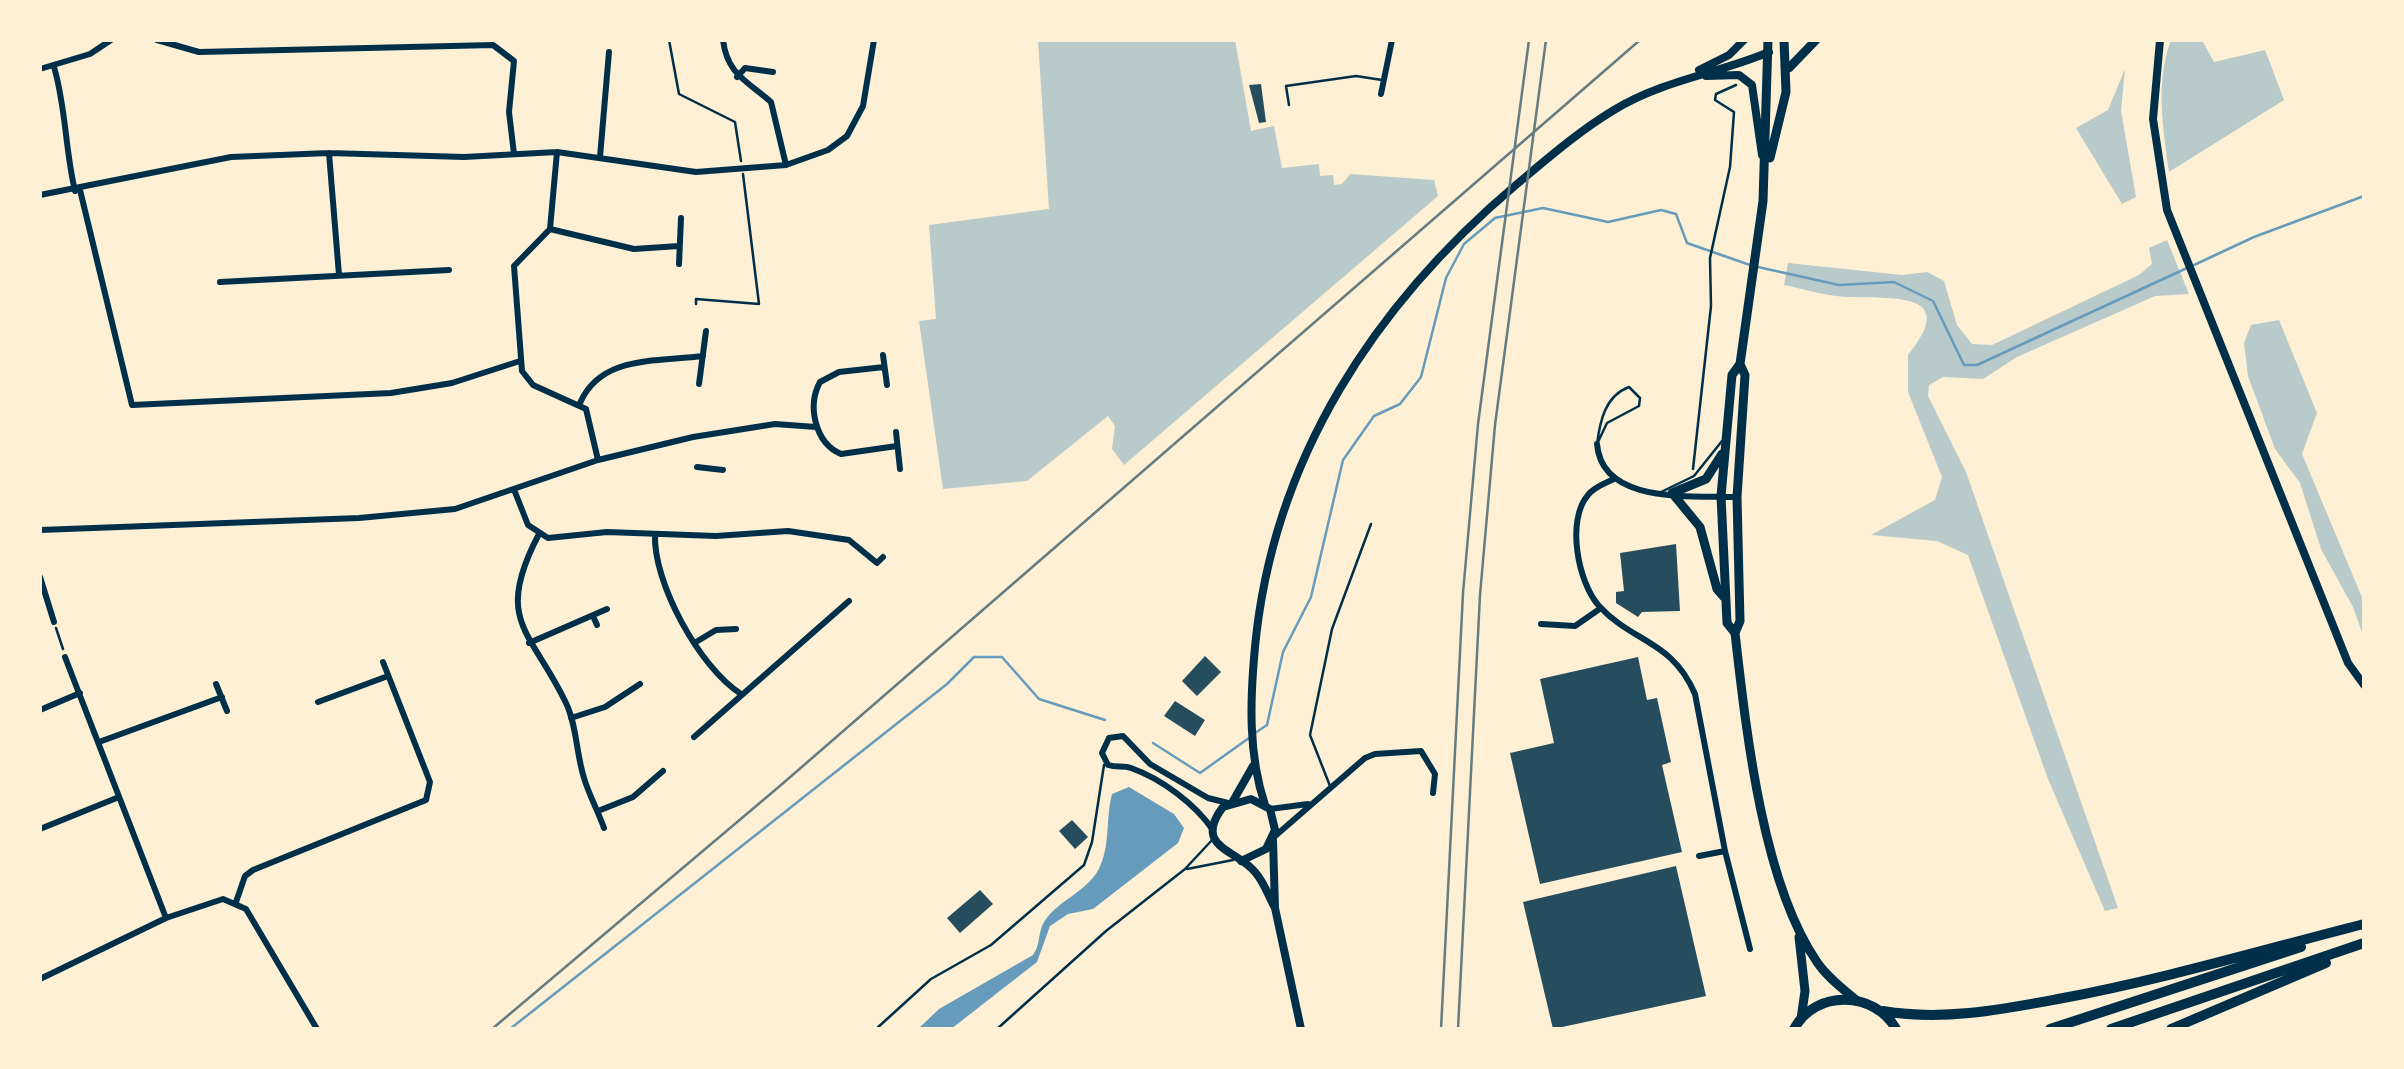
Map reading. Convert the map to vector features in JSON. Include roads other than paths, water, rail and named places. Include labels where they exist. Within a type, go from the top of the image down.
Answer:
[{"type":"highway","points":[[1798,1024],[1828,1002],[1856,1000],[1883,1011],[1932,1016],[2002,1010],[2118,988],[2364,924]]},
{"type":"highway","points":[[2050,1029],[2364,924]]},
{"type":"highway","points":[[2111,1029],[2364,945]]},
{"type":"highway","points":[[2171,1029],[2364,945]]},
{"type":"highway","points":[[1883,1011],[1896,1029]]},
{"type":"main road","points":[[1686,77],[1730,54],[1744,40]]},
{"type":"main road","points":[[1768,40],[1758,244],[1740,364],[1732,375],[1725,434],[1721,496],[1724,598],[1727,623],[1735,633],[1753,765],[1798,930],[1805,990],[1798,1024]]},
{"type":"main road","points":[[1301,1029],[1275,908],[1273,838],[1254,765],[1252,730],[1259,611],[1283,512],[1310,444],[1354,362],[1413,282],[1496,202],[1597,120],[1653,89],[1796,40]]},
{"type":"main road","points":[[1787,70],[1816,40]]},
{"type":"main road","points":[[2160,40],[2153,102],[2155,150],[2162,193],[2180,250],[2348,663],[2364,685]]},
{"type":"main road","points":[[1764,175],[1784,102],[1784,43]]},
{"type":"main road","points":[[1686,77],[1734,74],[1748,81],[1755,94],[1764,175]]},
{"type":"main road","points":[[1735,633],[1740,622],[1736,496],[1745,376],[1740,364]]},
{"type":"main road","points":[[1724,452],[1706,478],[1672,493],[1700,526],[1717,589],[1724,598]]},
{"type":"main road","points":[[1254,765],[1216,818],[1214,834],[1258,877],[1275,908]]},
{"type":"main road","points":[[1231,802],[1251,799],[1267,807]]},
{"type":"main road","points":[[1238,860],[1259,854],[1273,838]]},
{"type":"main road","points":[[1798,930],[1825,973],[1856,1000]]},
{"type":"street","points":[[40,70],[90,54],[111,40]]},
{"type":"street","points":[[157,40],[198,52],[494,45],[514,61],[510,112],[514,154]]},
{"type":"street","points":[[723,40],[726,62],[737,77],[771,102],[786,165]]},
{"type":"street","points":[[40,195],[78,191],[231,157],[329,153],[557,152],[662,170],[742,170],[786,165],[828,150],[847,136],[863,106],[874,40]]},
{"type":"street","points":[[1381,94],[1392,40]]},
{"type":"street","points":[[600,157],[610,52]]},
{"type":"street","points":[[54,68],[62,95],[62,138],[132,405],[391,393],[452,384],[520,360]]},
{"type":"street","points":[[737,77],[744,68],[772,72]]},
{"type":"street","points":[[557,152],[550,230],[514,266],[520,360],[533,385],[580,404],[589,417],[598,460]]},
{"type":"street","points":[[329,153],[339,275]]},
{"type":"street","points":[[679,264],[681,218]]},
{"type":"street","points":[[550,230],[634,249],[679,246]]},
{"type":"street","points":[[220,282],[449,270]]},
{"type":"street","points":[[699,384],[706,331]]},
{"type":"street","points":[[883,355],[887,384]]},
{"type":"street","points":[[580,404],[594,377],[606,370],[703,356]]},
{"type":"street","points":[[884,366],[839,372],[820,382],[814,400],[816,427],[822,441],[841,454],[897,446]]},
{"type":"street","points":[[40,530],[378,516],[455,509],[515,492],[598,460],[748,427],[816,427]]},
{"type":"street","points":[[896,432],[900,469]]},
{"type":"street","points":[[1598,444],[1603,468],[1629,487],[1736,496]]},
{"type":"street","points":[[697,467],[723,470]]},
{"type":"street","points":[[1614,479],[1588,495],[1578,525],[1584,580],[1601,608],[1654,642],[1686,672],[1695,694],[1724,851],[1750,949]]},
{"type":"street","points":[[515,492],[528,524],[539,534],[557,539],[607,532],[716,536],[788,531],[848,540],[877,563],[884,557]]},
{"type":"street","points":[[539,534],[518,586],[519,614],[529,643],[572,718],[584,780],[604,828]]},
{"type":"street","points":[[655,534],[658,565],[696,642],[712,670],[741,694]]},
{"type":"street","points":[[40,576],[54,622]]},
{"type":"street","points":[[694,737],[849,601]]},
{"type":"street","points":[[1540,624],[1575,626],[1601,608]]},
{"type":"street","points":[[529,643],[607,610]]},
{"type":"street","points":[[593,616],[597,625]]},
{"type":"street","points":[[696,642],[716,630],[736,629]]},
{"type":"street","points":[[65,657],[166,918]]},
{"type":"street","points":[[236,902],[245,876],[253,870],[426,800],[430,782],[383,662]]},
{"type":"street","points":[[318,702],[388,676]]},
{"type":"street","points":[[216,684],[227,711]]},
{"type":"street","points":[[572,718],[605,707],[640,684]]},
{"type":"street","points":[[40,710],[80,694]]},
{"type":"street","points":[[99,742],[222,698]]},
{"type":"street","points":[[1214,834],[1198,809],[1126,765],[1112,767],[1105,762],[1102,748],[1114,736],[1127,738],[1134,750],[1208,798],[1231,802]]},
{"type":"street","points":[[1126,765],[1134,750]]},
{"type":"street","points":[[1273,838],[1375,754],[1421,751],[1435,774],[1433,793]]},
{"type":"street","points":[[598,811],[633,797],[663,772]]},
{"type":"street","points":[[40,829],[120,797]]},
{"type":"street","points":[[1267,807],[1310,804]]},
{"type":"street","points":[[1699,856],[1724,851]]},
{"type":"street","points":[[40,979],[208,901],[236,902],[246,910],[317,1029]]},
{"type":"lane","points":[[1289,105],[1286,86],[1356,76],[1383,80]]},
{"type":"lane","points":[[1630,386],[1637,391],[1638,406],[1607,422],[1598,444],[1601,418],[1610,401],[1630,386]]},
{"type":"lane","points":[[1659,492],[1701,471],[1725,434]]},
{"type":"lane","points":[[1331,787],[1310,735],[1332,629],[1371,524]]},
{"type":"lane","points":[[876,1029],[931,979],[991,945],[1084,865],[1092,842],[1105,762]]},
{"type":"lane","points":[[997,1029],[1106,931],[1185,869],[1214,834]]},
{"type":"lane","points":[[1185,869],[1238,860]]},
{"type":"water","points":[[1129,787],[1174,814],[1184,828],[1178,843],[1093,909],[1068,914],[1050,926],[1037,962],[951,1029],[918,1029],[939,1009],[1033,955],[1048,917],[1096,874],[1106,847],[1112,794]]},
{"type":"waterway","points":[[2194,265],[2254,237],[2364,196]]},
{"type":"waterway","points":[[1255,733],[1267,725],[1283,652],[1311,597],[1343,460],[1374,416],[1400,404],[1421,377],[1446,278],[1464,244],[1495,218],[1543,208],[1608,222],[1661,210],[1676,214],[1687,243],[1750,265]]},
{"type":"waterway","points":[[1758,267],[1839,285],[1894,282],[1933,301],[1964,365],[1977,365],[2187,268]]},
{"type":"waterway","points":[[510,1029],[947,684],[974,657],[1002,657],[1039,699],[1105,720]]},
{"type":"waterway","points":[[1153,743],[1200,773],[1249,738]]},
{"type":"railway","points":[[1441,1029],[1463,593],[1478,424],[1529,40]]},
{"type":"railway","points":[[1458,1029],[1480,595],[1495,425],[1546,40]]},
{"type":"railway","points":[[492,1029],[781,785],[1640,40]]}]
